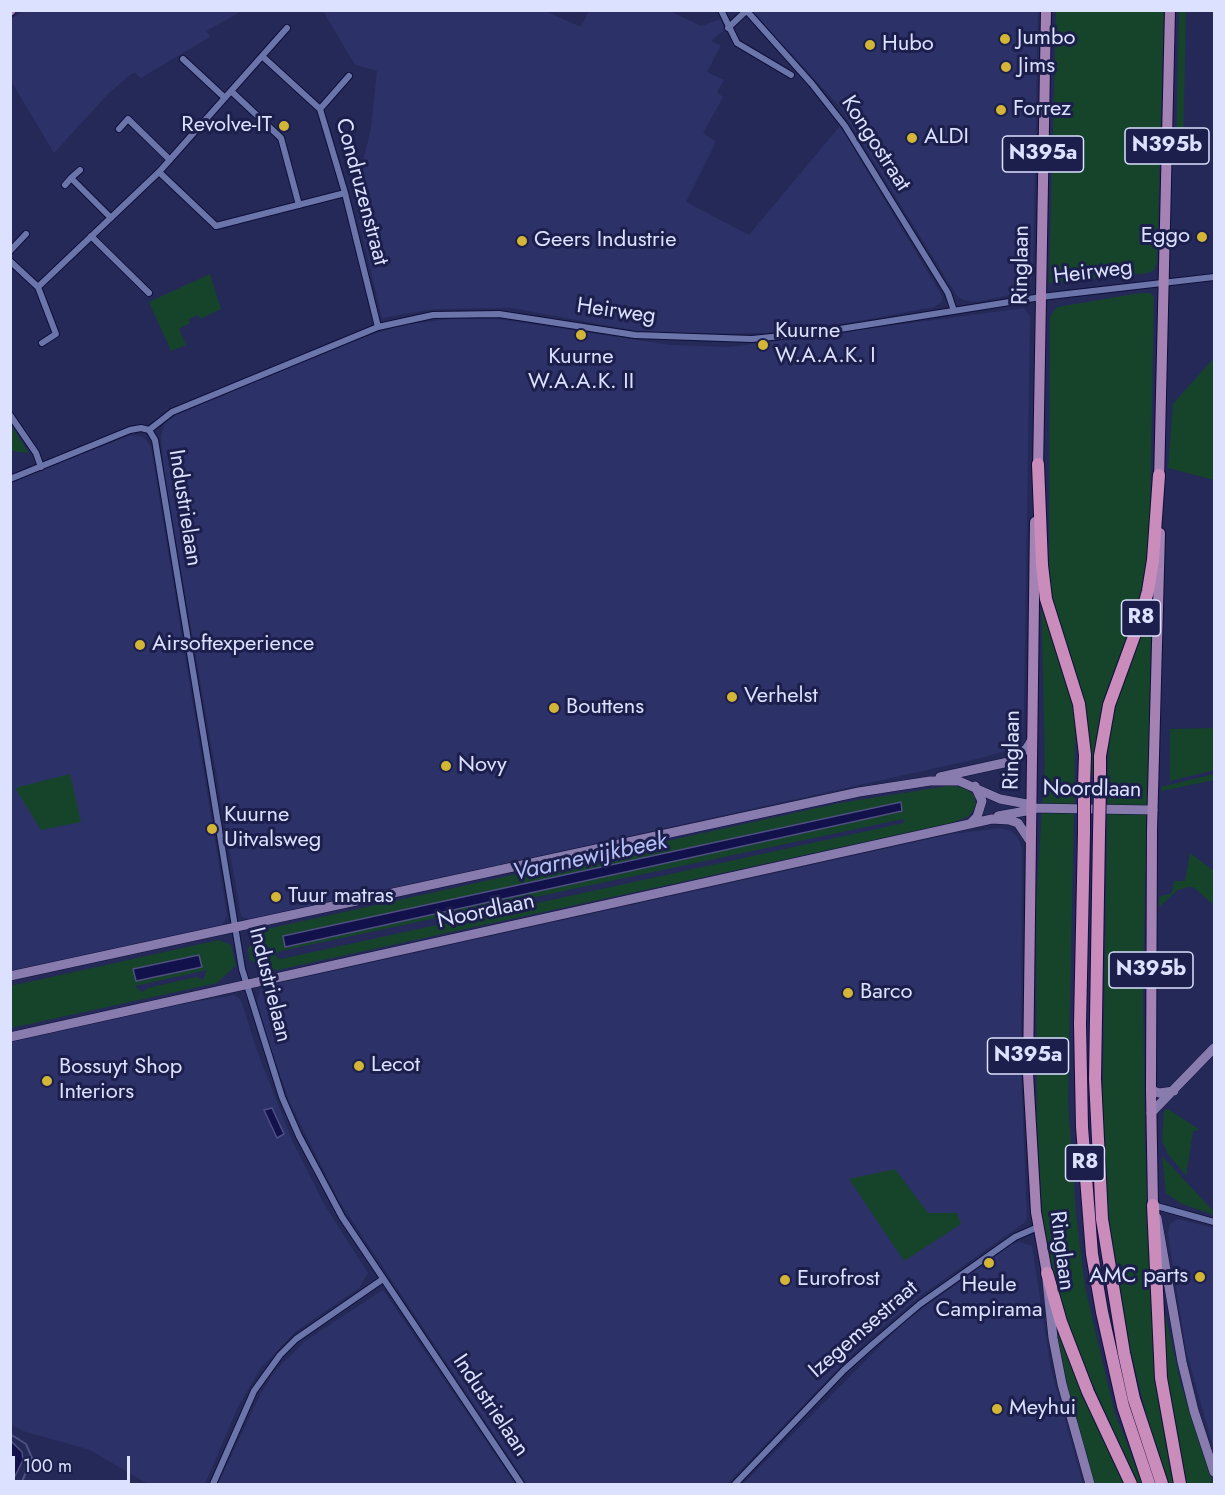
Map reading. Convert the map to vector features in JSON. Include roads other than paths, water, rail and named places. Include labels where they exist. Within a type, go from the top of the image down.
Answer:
[{"type":"highway","name":"R8","points":[[1038,464],[1042,565],[1046,599],[1079,704],[1085,755],[1080,1024],[1082,1127],[1092,1254],[1120,1396],[1149,1485]]},
{"type":"highway","name":"R8","points":[[1159,475],[1153,560],[1148,591],[1140,620],[1109,705],[1100,756],[1095,1078],[1102,1219],[1124,1353],[1134,1399],[1162,1485]]},
{"type":"highway","points":[[1154,1205],[1161,1378],[1179,1485]]},
{"type":"highway","points":[[1047,1273],[1061,1322],[1088,1392],[1131,1485]]},
{"type":"main road","name":"Ringlaan","points":[[1046,10],[1030,841],[1028,1074],[1038,1227],[1047,1273]]},
{"type":"main road","name":"N395b","points":[[1154,1205],[1151,1113],[1153,810],[1170,10]]},
{"type":"street","points":[[721,10],[737,43],[791,75]]},
{"type":"street","name":"Kongostraat","points":[[728,28],[746,11],[812,84],[845,126],[948,293],[954,311]]},
{"type":"street","points":[[38,287],[159,172],[287,27]]},
{"type":"street","name":"Condruzenstraat","points":[[262,56],[320,109],[345,193],[378,327]]},
{"type":"street","points":[[183,59],[225,98]]},
{"type":"street","points":[[320,109],[349,76]]},
{"type":"street","points":[[231,91],[281,138],[299,205]]},
{"type":"street","points":[[119,129],[128,119],[170,160]]},
{"type":"street","points":[[64,185],[80,170]]},
{"type":"street","points":[[159,172],[216,226],[345,193]]},
{"type":"street","points":[[71,178],[111,218]]},
{"type":"street","points":[[10,251],[26,234]]},
{"type":"street","points":[[92,236],[150,293]]},
{"type":"street","points":[[10,261],[38,287],[56,334],[42,343]]},
{"type":"street","name":"Heirweg","points":[[10,479],[130,430],[141,428],[149,430],[172,412],[378,327],[433,315],[499,314],[635,335],[752,339],[1041,297],[1215,277]]},
{"type":"street","points":[[10,415],[36,453],[41,467]]},
{"type":"street","name":"Industrielaan","points":[[149,430],[155,440],[246,986],[282,1097],[299,1136],[342,1217],[521,1485]]},
{"type":"street","name":"Noordlaan","points":[[10,976],[859,792],[930,781],[1013,761],[1028,748],[1033,738]]},
{"type":"street","name":"Noordlaan","points":[[930,781],[959,781],[1000,798],[1027,804],[1031,808]]},
{"type":"street","points":[[971,824],[981,810],[982,801],[975,786]]},
{"type":"street","name":"Noordlaan","points":[[10,1037],[1026,812],[1031,808],[1153,810]]},
{"type":"street","name":"Noordlaan","points":[[992,819],[1018,823],[1030,841]]},
{"type":"street","points":[[1151,1113],[1215,1048]]},
{"type":"street","points":[[1151,1090],[1174,1091]]},
{"type":"street","points":[[1154,1205],[1215,1222]]},
{"type":"street","name":"N395b","points":[[1154,1205],[1162,1237],[1182,1362],[1194,1411],[1215,1472]]},
{"type":"street","name":"Izegemsestraat","points":[[735,1485],[844,1370],[873,1344],[928,1298],[1016,1237],[1038,1227]]},
{"type":"street","name":"Ringlaan","points":[[1047,1273],[1046,1289],[1060,1374],[1090,1485]]},
{"type":"street","points":[[213,1485],[254,1390],[280,1355],[297,1339],[383,1279]]},
{"type":"waterway","name":"Vaarnewijkbeek","points":[[10,1434],[26,1444],[32,1458],[21,1484]]},
{"type":"place","name":"Jumbo","points":[[1005,39]]},
{"type":"place","name":"Hubo","points":[[870,45]]},
{"type":"place","name":"Jims","points":[[1006,67]]},
{"type":"place","name":"Forrez","points":[[1001,110]]},
{"type":"place","name":"Revolve-IT","points":[[284,126]]},
{"type":"place","name":"ALDI","points":[[912,138]]},
{"type":"place","name":"Eggo","points":[[1202,237]]},
{"type":"place","name":"Geers Industrie","points":[[522,241]]},
{"type":"place","name":"Kuurne W.A.A.K. II","points":[[581,335]]},
{"type":"place","name":"Kuurne W.A.A.K. I","points":[[763,345]]},
{"type":"place","name":"Airsoftexperience","points":[[140,645]]},
{"type":"place","name":"Verhelst","points":[[732,697]]},
{"type":"place","name":"Bouttens","points":[[554,708]]},
{"type":"place","name":"Novy","points":[[446,766]]},
{"type":"place","name":"Kuurne Uitvalsweg","points":[[212,829]]},
{"type":"place","name":"Tuur matras","points":[[276,897]]},
{"type":"place","name":"Barco","points":[[848,993]]},
{"type":"place","name":"Lecot","points":[[359,1066]]},
{"type":"place","name":"Bossuyt Shop Interiors","points":[[47,1081]]},
{"type":"place","name":"Heule Campirama","points":[[989,1263]]},
{"type":"place","name":"AMC parts","points":[[1200,1277]]},
{"type":"place","name":"Eurofrost","points":[[785,1280]]},
{"type":"place","name":"Meyhui","points":[[997,1409]]}]
